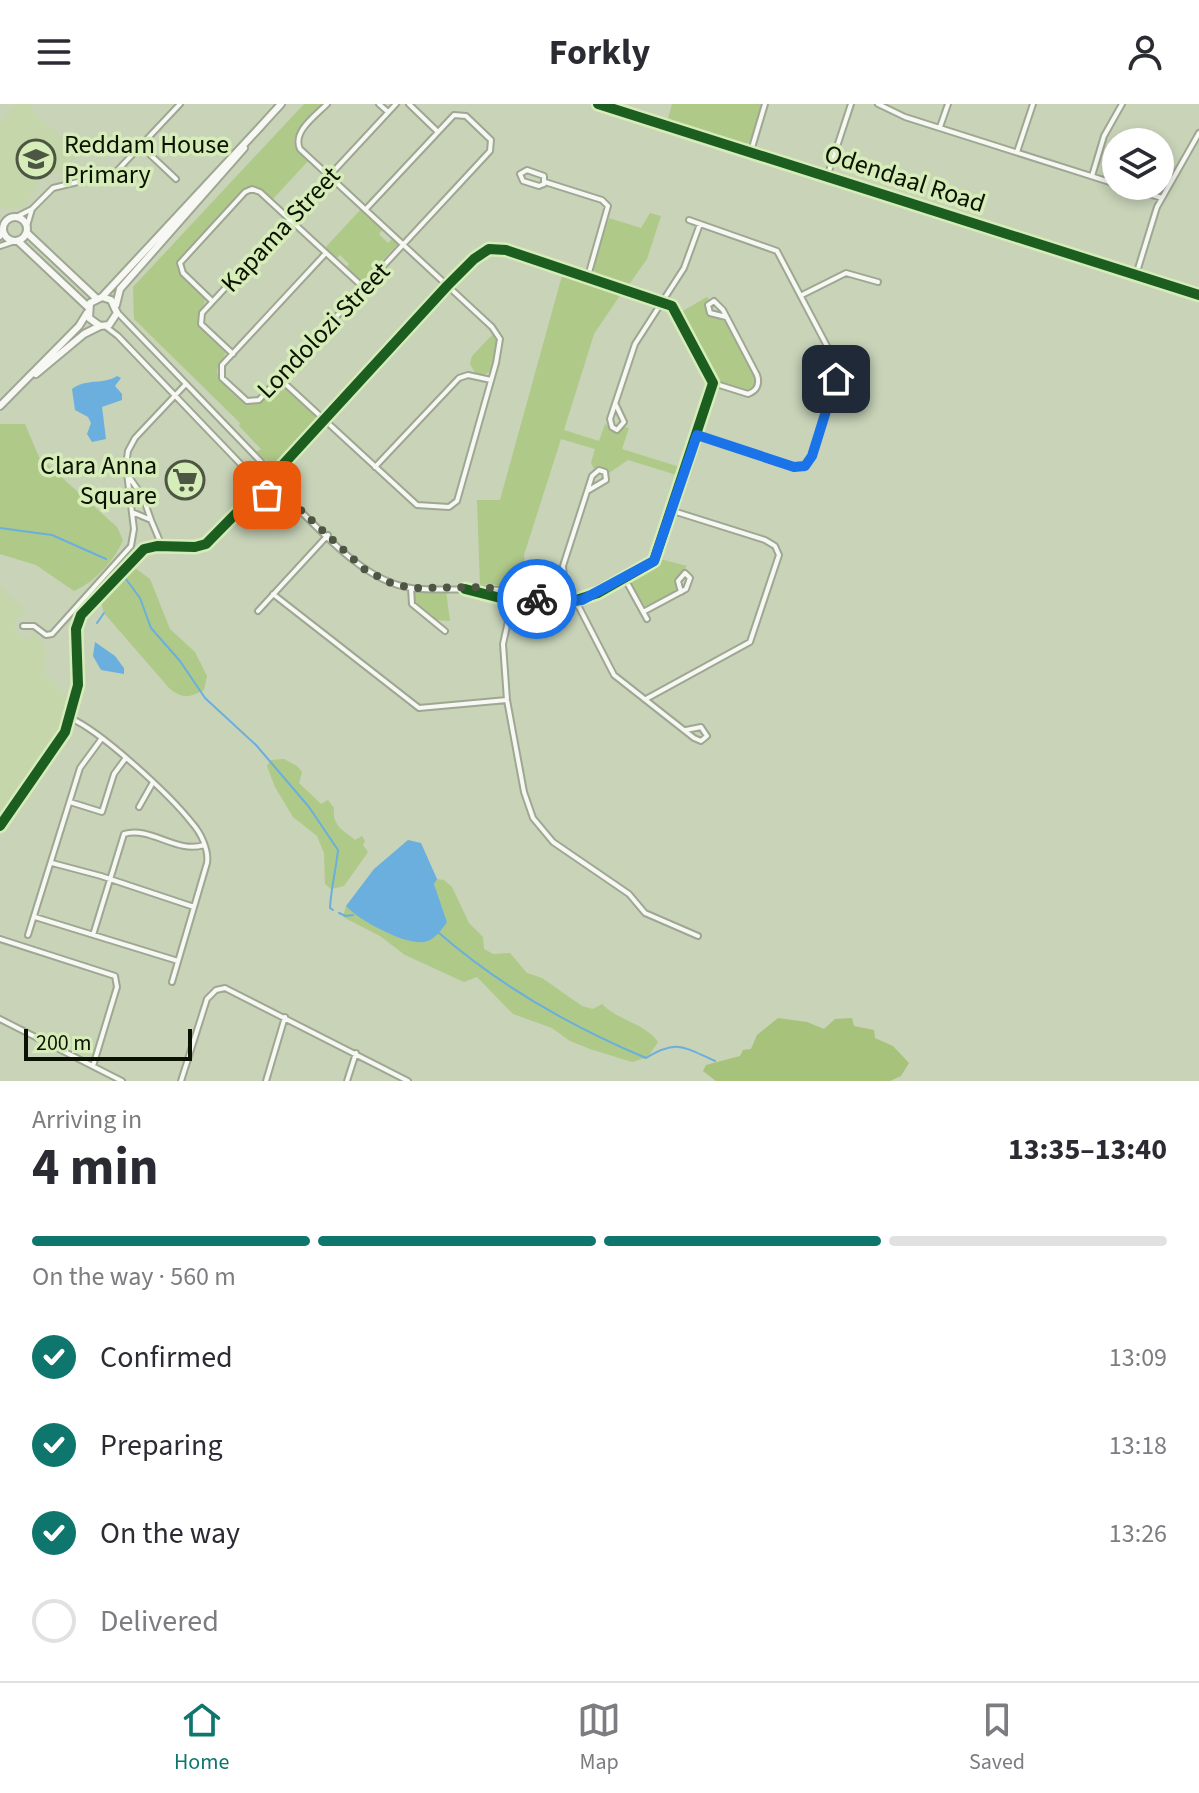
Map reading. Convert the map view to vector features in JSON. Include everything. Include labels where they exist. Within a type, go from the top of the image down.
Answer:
[{"type":"main road","points":[[0,406],[79,326],[88,310],[281,104]]},
{"type":"main road","points":[[15,391],[84,334],[113,322],[120,289],[261,126]]},
{"type":"main road","points":[[0,212],[27,229],[99,298],[116,308]]},
{"type":"main road","points":[[13,218],[2,229],[8,239],[16,241],[88,310],[91,322],[102,326]]},
{"type":"main road","points":[[16,241],[27,229]]},
{"type":"street","points":[[13,218],[32,209],[56,186],[115,173],[180,104]]},
{"type":"street","points":[[279,378],[417,505],[453,506],[461,492],[500,350],[499,336],[300,149],[296,142],[298,134],[327,104]]},
{"type":"street","points":[[379,104],[388,112]]},
{"type":"street","name":"Kapama Street","points":[[233,354],[200,321],[202,313],[396,104]]},
{"type":"street","points":[[366,209],[438,132],[409,104]]},
{"type":"street","name":"Odendaal Road","points":[[598,104],[1199,295]]},
{"type":"street","points":[[751,151],[765,104]]},
{"type":"street","points":[[827,177],[851,104]]},
{"type":"street","points":[[878,104],[897,114],[1102,179]]},
{"type":"street","points":[[940,127],[948,104]]},
{"type":"street","points":[[1017,152],[1033,104]]},
{"type":"street","points":[[1092,176],[1104,136],[1122,104]]},
{"type":"street","name":"Londolozi Street","points":[[326,253],[222,365],[221,375],[247,401],[257,401],[492,149],[491,140],[464,115],[454,115],[438,132]]},
{"type":"street","points":[[1174,177],[1199,133]]},
{"type":"street","points":[[141,146],[176,179]]},
{"type":"street","points":[[545,182],[539,186],[523,181],[520,174],[527,170],[542,175],[545,182],[602,200],[608,206],[588,276]]},
{"type":"street","points":[[213,301],[181,271],[180,263],[245,192],[258,190],[364,288]]},
{"type":"street","points":[[1136,275],[1161,200]]},
{"type":"street","points":[[27,229],[32,209]]},
{"type":"street","points":[[689,220],[775,248],[784,259],[838,370],[808,462],[802,467],[697,435]]},
{"type":"street","points":[[616,405],[624,422],[617,430],[610,422],[635,344],[688,259],[700,224]]},
{"type":"street","points":[[0,246],[16,241]]},
{"type":"street","points":[[278,470],[447,286],[474,259],[489,249],[504,250],[663,301],[680,316],[713,383],[654,561],[625,579],[576,602],[537,606],[465,589]]},
{"type":"street","points":[[802,295],[846,273],[878,282]]},
{"type":"street","points":[[713,383],[748,394],[758,383],[726,317],[718,303],[709,303],[710,313],[726,317]]},
{"type":"street","points":[[102,326],[176,395],[253,477],[258,491],[267,495],[279,490],[283,479],[278,470],[265,466],[185,385],[116,308]]},
{"type":"street","points":[[375,467],[459,378],[468,375],[491,380]]},
{"type":"street","points":[[23,626],[34,626],[46,635],[52,634],[130,549],[134,538],[127,456],[132,442],[185,385]]},
{"type":"street","points":[[253,477],[265,466]]},
{"type":"street","points":[[589,490],[606,480],[605,472],[599,470],[593,474],[563,566],[564,578],[612,672],[698,740],[707,736],[701,727],[686,730]]},
{"type":"street","points":[[127,474],[137,484],[162,546]]},
{"type":"street","points":[[279,490],[376,577],[411,588],[486,587],[550,604]]},
{"type":"street","points":[[0,826],[59,743],[70,718],[78,685],[76,629],[79,618],[137,554],[148,547],[206,544],[258,491]]},
{"type":"street","points":[[645,699],[750,642],[779,559],[778,549],[772,543],[673,511]]},
{"type":"street","points":[[132,512],[151,520]]},
{"type":"street","points":[[258,611],[328,535]]},
{"type":"street","points":[[625,579],[647,619]]},
{"type":"street","points":[[411,588],[412,604],[445,631]]},
{"type":"street","points":[[643,612],[681,592]]},
{"type":"street","points":[[273,594],[419,708],[507,700]]},
{"type":"street","points":[[514,594],[503,644],[507,700],[524,792],[533,818],[553,842],[604,880],[629,894],[645,913],[698,936]]},
{"type":"street","points":[[70,718],[102,738],[152,784],[195,825],[204,845],[207,863],[172,982]]},
{"type":"street","points":[[28,935],[84,759],[102,738]]},
{"type":"street","points":[[70,802],[102,812],[114,774],[125,759]]},
{"type":"street","points":[[139,807],[152,784]]},
{"type":"street","points":[[93,935],[120,840],[127,832],[190,849],[204,845]]},
{"type":"street","points":[[52,863],[194,907]]},
{"type":"street","points":[[34,916],[178,961]]},
{"type":"street","points":[[0,939],[109,972],[117,979],[93,1066]]},
{"type":"street","points":[[181,1081],[204,1004],[216,990],[234,990],[408,1081]]},
{"type":"street","points":[[266,1081],[285,1017]]},
{"type":"street","points":[[0,1019],[122,1081]]},
{"type":"street","points":[[347,1081],[356,1053]]},
{"type":"shaded area","name":"Reddam House Primary","points":[[17,104],[35,104],[30,109],[78,154],[64,170],[41,179],[23,207],[5,209],[0,205],[0,122]]},
{"type":"shaded area","points":[[304,104],[323,104],[294,138],[295,147],[309,160],[272,200],[257,188],[244,190],[177,266],[206,299],[197,320],[226,352],[217,370],[224,383],[242,399],[255,404],[273,388],[282,385],[316,416],[315,424],[283,459],[271,462],[256,452],[261,449],[239,426],[240,423],[134,319],[133,287]]},
{"type":"shaded area","points":[[672,104],[762,104],[751,141],[743,146],[667,122]]},
{"type":"shaded area","points":[[361,209],[383,229],[379,234],[388,243],[393,238],[397,245],[362,282],[346,268],[349,264],[340,255],[336,259],[324,249]]},
{"type":"shaded area","points":[[650,213],[661,216],[647,259],[628,286],[597,276],[593,268],[609,218],[641,228]]},
{"type":"shaded area","points":[[563,272],[623,291],[594,334],[564,430],[599,441],[605,424],[616,431],[629,428],[622,449],[683,468],[680,476],[628,460],[609,473],[602,467],[594,469],[591,463],[595,449],[561,439],[524,555],[527,595],[493,584],[480,585],[477,500],[500,500]]},
{"type":"shaded area","points":[[707,297],[710,300],[706,306],[707,313],[726,322],[755,378],[755,385],[750,391],[716,381],[681,312]]},
{"type":"shaded area","points":[[494,333],[498,345],[491,371],[484,375],[475,373],[470,364],[472,356]]},
{"type":"shaded area","points":[[0,424],[25,424],[39,457],[117,527],[123,540],[103,570],[74,591],[36,565],[0,554]]},
{"type":"shaded area","points":[[660,559],[687,566],[678,575],[676,592],[645,606],[632,586],[632,579],[653,567]]},
{"type":"shaded area","points":[[135,568],[150,579],[170,629],[195,652],[207,676],[204,690],[186,696],[169,688],[104,613],[101,602]]},
{"type":"shaded area","points":[[0,587],[26,612],[15,619],[15,632],[29,640],[33,633],[46,646],[44,673],[69,698],[58,735],[0,814]]},
{"type":"shaded area","points":[[418,591],[446,591],[450,621],[436,620],[415,604],[413,595]]},
{"type":"shaded area","points":[[284,759],[302,772],[299,783],[321,804],[328,800],[334,808],[339,827],[355,840],[362,836],[365,841],[363,845],[368,852],[344,886],[331,889],[325,884],[324,853],[317,836],[293,817],[275,787],[267,766],[271,760]]},
{"type":"shaded area","points":[[437,879],[444,880],[452,887],[469,923],[483,937],[484,949],[493,954],[510,953],[527,973],[542,978],[582,1006],[593,1009],[602,1004],[646,1030],[658,1042],[648,1057],[632,1062],[570,1041],[552,1028],[513,1014],[477,977],[464,982],[405,955],[380,936],[343,917],[346,906],[373,925],[398,937],[428,941],[447,922],[434,884]]},
{"type":"shaded area","points":[[778,1018],[807,1022],[824,1029],[835,1019],[852,1018],[854,1026],[874,1030],[875,1038],[893,1046],[909,1063],[901,1076],[890,1081],[716,1081],[703,1071],[706,1065],[740,1056],[743,1050],[751,1049],[757,1035]]},
{"type":"water","points":[[117,376],[121,378],[115,386],[122,394],[122,400],[102,407],[106,439],[92,442],[87,434],[91,423],[88,417],[75,410],[72,389]]},
{"type":"water","points":[[95,642],[115,656],[124,668],[124,674],[101,670],[93,656]]},
{"type":"water","points":[[408,840],[421,843],[437,879],[434,884],[447,922],[428,941],[410,941],[385,932],[346,906],[374,869]]},
{"type":"waterway","points":[[0,528],[52,535],[106,559]]},
{"type":"waterway","points":[[123,575],[140,598],[151,628],[180,661],[205,698],[256,745],[309,807],[338,850],[330,908],[333,910]]},
{"type":"waterway","points":[[97,623],[104,613]]},
{"type":"waterway","points":[[339,913],[353,915]]},
{"type":"waterway","points":[[439,933],[511,987],[564,1019],[618,1046],[646,1058],[665,1048],[680,1047],[715,1061]]},
{"type":"cycle path","points":[[598,104],[1199,295]]},
{"type":"cycle path","points":[[278,470],[447,286],[474,259],[489,249],[506,250],[672,306],[713,383],[654,561],[598,593],[567,603],[528,605],[465,589]]},
{"type":"cycle path","points":[[0,826],[65,732],[78,685],[76,629],[81,615],[144,549],[206,544],[258,491]]},
{"type":"way so far","points":[[267,495],[279,490],[364,569],[388,582],[411,588],[486,587],[537,599]]},
{"type":"place","name":"Reddam House Primary","points":[[36,159]]},
{"type":"place","name":"Clara Anna Square","points":[[185,480]]},
{"type":"route","points":[[537,599],[550,604],[582,600],[643,570],[654,561],[660,552],[697,435],[794,467],[805,466],[812,456],[836,379]]}]
